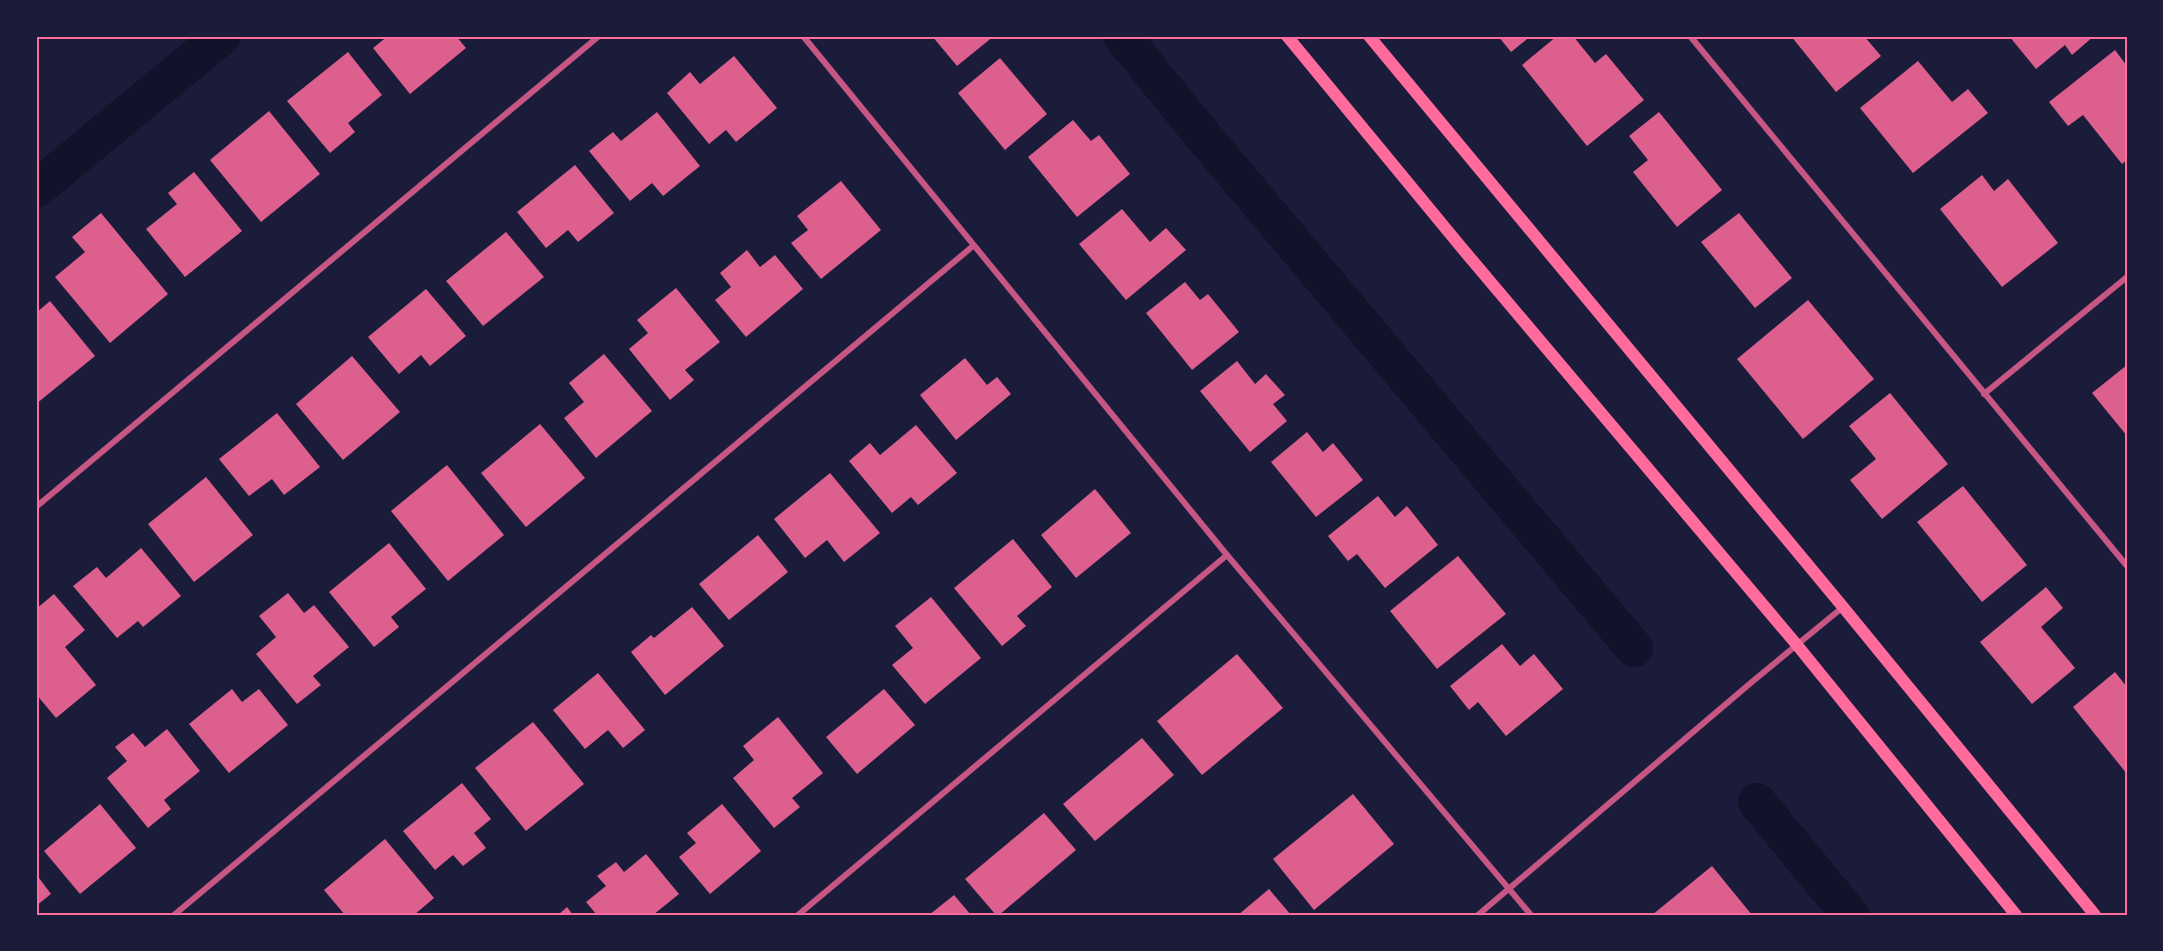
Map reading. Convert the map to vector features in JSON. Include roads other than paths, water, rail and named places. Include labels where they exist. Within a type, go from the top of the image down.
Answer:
[{"type":"main road","points":[[1287,36],[1797,645],[2016,915]]},
{"type":"main road","points":[[1369,36],[2096,915]]},
{"type":"street","points":[[36,507],[599,36]]},
{"type":"street","points":[[803,36],[1227,555],[1531,915]]},
{"type":"street","points":[[1690,36],[2127,566]]},
{"type":"street","points":[[174,915],[973,246]]},
{"type":"street","points":[[1984,393],[2127,277]]},
{"type":"street","points":[[798,915],[1227,555]]},
{"type":"street","points":[[1478,915],[1843,607]]},
{"type":"waterway","points":[[36,189],[222,36]]},
{"type":"waterway","points":[[1122,36],[1204,137],[1634,648]]},
{"type":"waterway","points":[[1757,802],[1850,915]]}]
